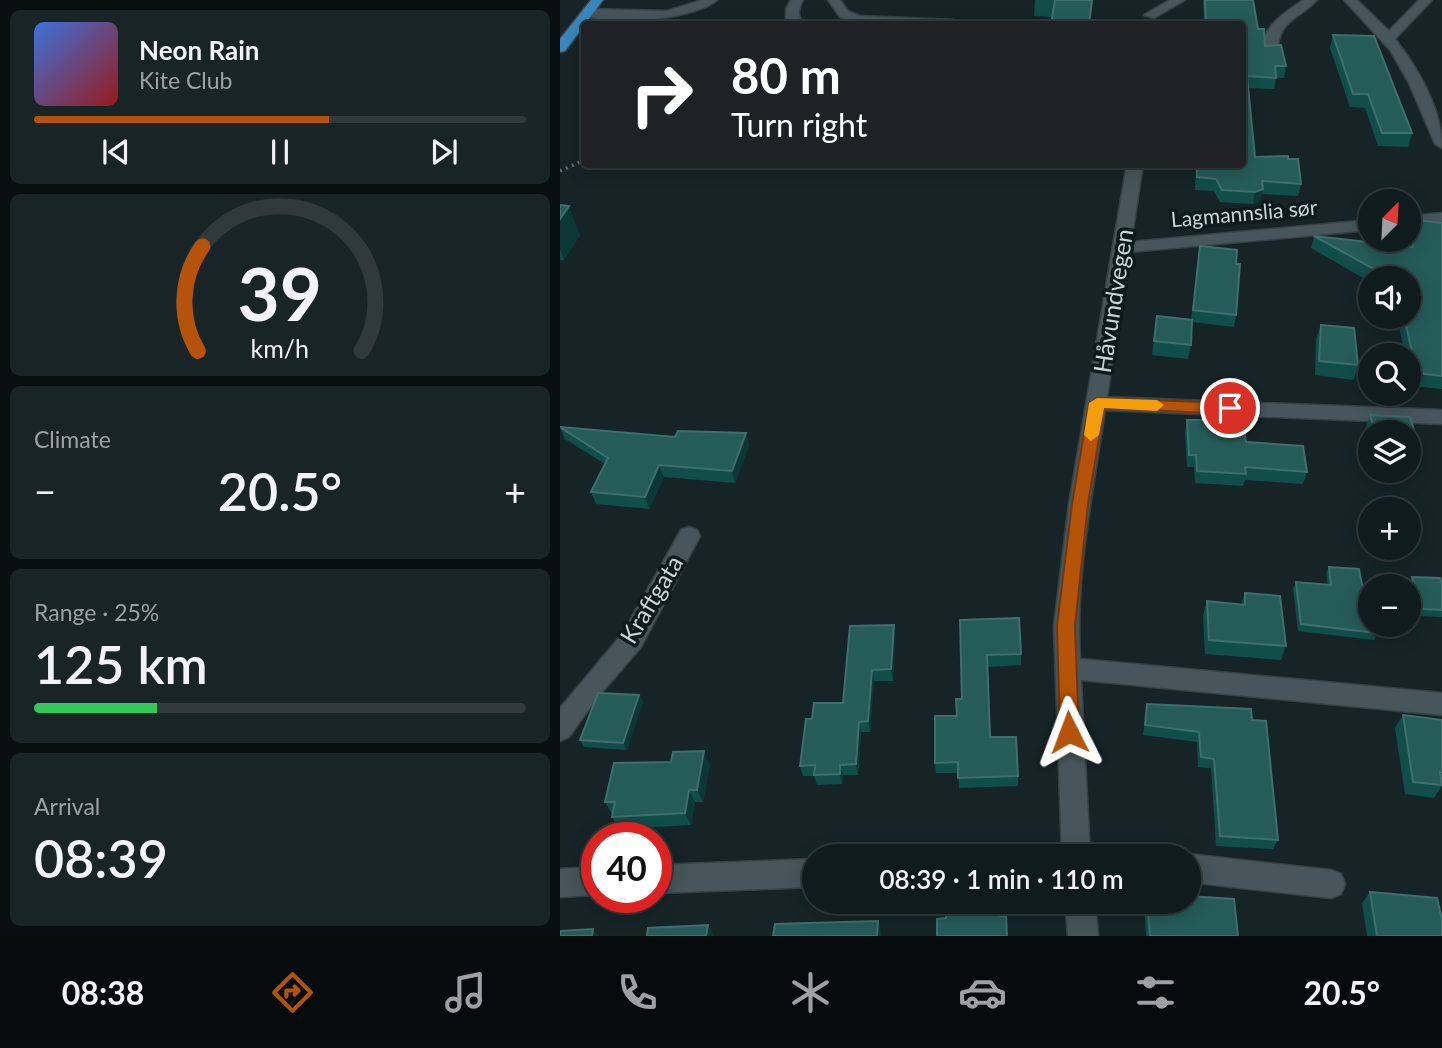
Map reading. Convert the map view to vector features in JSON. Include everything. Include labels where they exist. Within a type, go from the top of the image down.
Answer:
[{"type":"main road","points":[[582,21],[597,0]]},
{"type":"main road","points":[[560,48],[581,22]]},
{"type":"street","points":[[588,13],[671,14],[692,10],[711,0]]},
{"type":"street","points":[[794,21],[792,19],[797,0]]},
{"type":"street","points":[[834,0],[853,21]]},
{"type":"street","points":[[1150,20],[1151,0]]},
{"type":"street","points":[[1150,20],[1178,0]]},
{"type":"street","points":[[1270,54],[1273,29],[1282,18],[1311,0]]},
{"type":"street","points":[[1350,0],[1390,37],[1413,74],[1442,144]]},
{"type":"street","points":[[1390,37],[1426,0]]},
{"type":"street","name":"Håvundvegen","points":[[1075,844],[1066,668],[1073,563],[1134,168]]},
{"type":"street","points":[[1421,220],[1442,218]]},
{"type":"street","name":"Lagmannslia sør","points":[[1123,248],[1358,226]]},
{"type":"street","points":[[1097,403],[1442,417]]},
{"type":"street","name":"Kraftgata","points":[[560,729],[588,690],[632,640],[690,536]]},
{"type":"street","points":[[1066,668],[1442,704]]},
{"type":"street","points":[[1201,869],[1331,884]]},
{"type":"street","points":[[672,878],[802,873]]},
{"type":"street","points":[[560,883],[581,882]]},
{"type":"street","points":[[1081,914],[1083,936]]},
{"type":"path","points":[[560,171],[581,161]]},
{"type":"building","points":[[1055,0],[1092,0],[1089,21],[1052,21]]},
{"type":"building","points":[[1205,0],[1253,0],[1258,29],[1264,29],[1265,46],[1281,45],[1286,66],[1275,66],[1276,78],[1247,76],[1255,157],[1288,156],[1288,159],[1298,159],[1301,184],[1262,181],[1263,189],[1255,192],[1222,190],[1216,179],[1197,177],[1197,168],[1246,168],[1246,21],[1206,21]]},
{"type":"building","points":[[1333,35],[1374,36],[1412,133],[1382,133],[1368,94],[1353,94]]},
{"type":"building","points":[[560,205],[569,206],[560,219]]},
{"type":"building","points":[[1421,220],[1442,223],[1442,376],[1421,373],[1421,343],[1410,343],[1407,329],[1421,329],[1421,266],[1368,266],[1314,236],[1358,241],[1358,252],[1421,252]]},
{"type":"building","points":[[1200,246],[1237,250],[1236,264],[1240,264],[1236,315],[1193,310]]},
{"type":"building","points":[[1157,316],[1192,320],[1191,345],[1154,341]]},
{"type":"building","points":[[1321,325],[1354,328],[1358,365],[1319,361]]},
{"type":"building","points":[[1370,415],[1410,417],[1411,420],[1371,420]]},
{"type":"building","points":[[1187,420],[1243,420],[1246,442],[1303,446],[1307,472],[1245,467],[1246,474],[1197,471],[1196,455],[1189,455]]},
{"type":"building","points":[[560,427],[675,437],[678,431],[746,433],[732,471],[659,465],[645,497],[591,492],[608,458]]},
{"type":"building","points":[[1329,567],[1359,569],[1358,631],[1301,624],[1296,582],[1331,585]]},
{"type":"building","points":[[1421,577],[1440,578],[1442,610],[1421,609]]},
{"type":"building","points":[[1245,593],[1280,596],[1286,646],[1209,640],[1207,601],[1245,605]]},
{"type":"building","points":[[1019,618],[1021,654],[987,655],[990,737],[1016,737],[1018,776],[958,778],[958,762],[935,763],[935,716],[957,716],[956,699],[962,699],[960,620]]},
{"type":"building","points":[[894,625],[891,669],[872,670],[868,721],[859,722],[856,764],[840,765],[840,774],[814,775],[815,765],[800,766],[806,719],[812,719],[814,703],[843,703],[850,626]]},
{"type":"building","points":[[598,693],[639,695],[623,743],[580,740]]},
{"type":"building","points":[[1147,704],[1251,709],[1252,720],[1266,721],[1278,840],[1220,836],[1214,759],[1201,757],[1199,732],[1145,725]]},
{"type":"building","points":[[1403,715],[1442,720],[1442,785],[1413,782]]},
{"type":"building","points":[[704,751],[697,790],[689,790],[685,813],[612,817],[615,802],[605,802],[614,763],[671,762],[673,752]]},
{"type":"building","points":[[1370,892],[1437,898],[1442,936],[1377,936]]},
{"type":"building","points":[[1201,897],[1234,899],[1238,936],[1150,936],[1148,914],[1201,914]]},
{"type":"building","points":[[946,914],[1000,914],[1006,916],[1007,936],[937,936],[937,919],[946,918]]},
{"type":"building","points":[[878,921],[877,936],[773,936],[775,924]]},
{"type":"building","points":[[708,925],[706,936],[647,936],[648,928]]},
{"type":"building","points":[[593,929],[592,936],[560,936],[560,931]]},
{"type":"slow traffic","points":[[1091,435],[1097,403],[1157,405]]},
{"type":"route","points":[[1069,732],[1066,626],[1080,504],[1097,403],[1230,408]]}]
